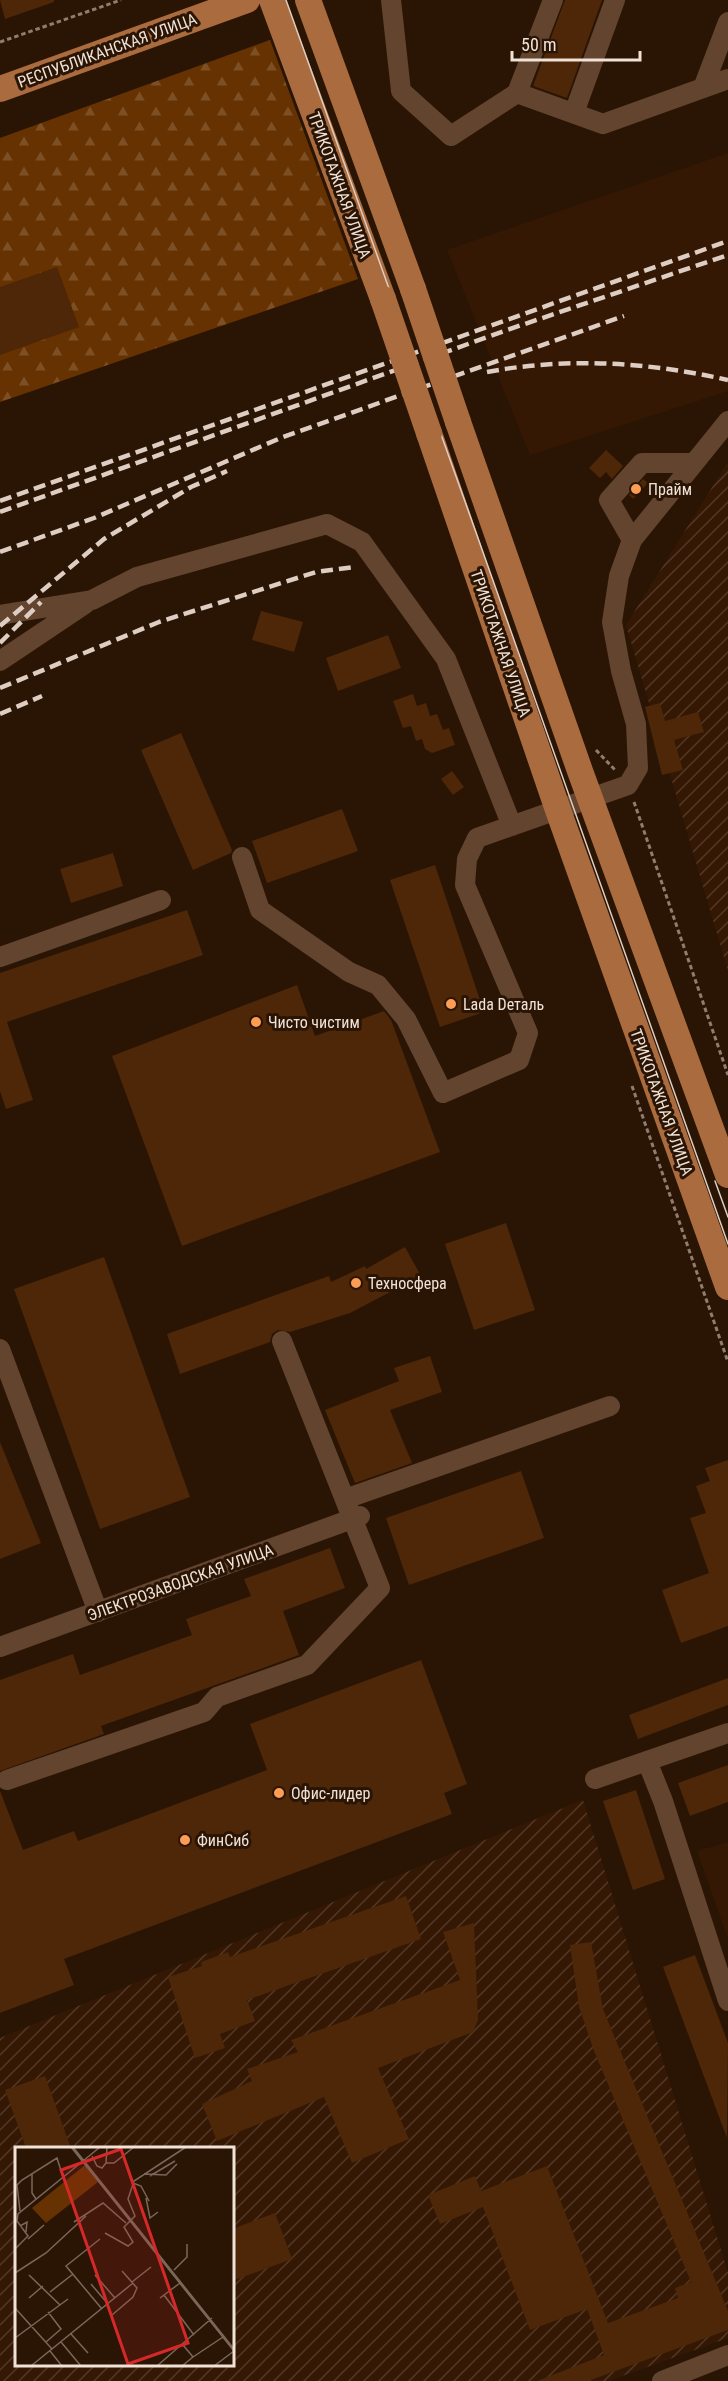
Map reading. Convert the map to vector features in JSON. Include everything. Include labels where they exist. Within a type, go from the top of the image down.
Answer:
[{"type":"main road","name":"РЕСПУБЛИКАНСКАЯ УЛИЦА","points":[[0,89],[247,0]]},
{"type":"main road","name":"ТРИКОТАЖНАЯ УЛИЦА","points":[[272,0],[383,299],[558,810],[728,1287]]},
{"type":"main road","name":"ТРИКОТАЖНАЯ УЛИЦА","points":[[308,0],[413,289],[589,797],[728,1175]]},
{"type":"street","points":[[391,0],[401,91],[451,136],[517,93],[552,0]]},
{"type":"street","points":[[573,113],[615,0]]},
{"type":"street","points":[[703,88],[728,22]]},
{"type":"street","points":[[517,93],[603,124],[728,79]]},
{"type":"street","points":[[242,857],[260,910],[349,972],[378,985],[406,1019],[443,1093],[519,1060],[528,1033],[465,885],[467,859],[477,838],[628,785],[638,768],[636,724],[621,670],[612,622],[619,576],[632,540],[728,420]]},
{"type":"street","points":[[632,540],[609,500],[642,464],[692,463]]},
{"type":"street","points":[[0,660],[92,600],[137,577],[327,524],[362,542],[446,659],[512,826]]},
{"type":"street","points":[[0,615],[92,600]]},
{"type":"street","points":[[0,957],[161,900]]},
{"type":"street","points":[[8,1780],[204,1712],[217,1697],[307,1665],[380,1588],[356,1518],[345,1499],[282,1341]]},
{"type":"street","points":[[0,1349],[98,1612]]},
{"type":"street","points":[[345,1499],[610,1406]]},
{"type":"street","name":"ЭЛЕКТРОЗАВОДСКАЯ УЛИЦА","points":[[1,1646],[356,1518]]},
{"type":"street","points":[[595,1779],[728,1733]]},
{"type":"street","points":[[647,1761],[663,1801],[728,2001]]},
{"type":"street","points":[[666,2380],[728,2355]]},
{"type":"path","points":[[0,42],[121,0]]},
{"type":"path","points":[[628,785],[728,1075]]},
{"type":"path","points":[[630,1079],[728,1362]]},
{"type":"shaded area","points":[[728,153],[728,391],[530,455],[447,250]]},
{"type":"shaded area","points":[[728,462],[728,971],[626,625]]},
{"type":"shaded area","points":[[583,1800],[728,2273],[728,2338],[608,2381],[0,2381],[0,2038]]},
{"type":"shaded area","points":[[728,1842],[728,1939],[697,1851]]},
{"type":"green space","points":[[270,40],[358,279],[0,402],[0,138]]},
{"type":"building","points":[[0,0],[54,0],[54,2],[5,19]]},
{"type":"building","points":[[565,0],[602,0],[567,98],[533,86]]},
{"type":"building","points":[[57,267],[79,327],[0,355],[0,287]]},
{"type":"building","points":[[606,450],[623,466],[612,479],[606,472],[600,478],[589,468]]},
{"type":"building","points":[[643,479],[648,483],[633,499],[629,495]]},
{"type":"building","points":[[261,611],[303,622],[294,652],[252,640]]},
{"type":"building","points":[[388,635],[401,668],[338,691],[326,658]]},
{"type":"building","points":[[413,694],[417,706],[426,703],[430,716],[437,714],[443,730],[449,728],[455,745],[432,753],[425,749],[422,739],[416,741],[411,726],[403,728],[393,701]]},
{"type":"building","points":[[660,703],[665,721],[698,712],[704,732],[674,740],[683,770],[662,775],[645,707]]},
{"type":"building","points":[[181,733],[232,850],[231,853],[193,870],[141,750]]},
{"type":"building","points":[[452,771],[464,787],[453,795],[441,779]]},
{"type":"building","points":[[342,809],[358,851],[267,883],[252,841]]},
{"type":"building","points":[[113,853],[123,886],[71,903],[60,869]]},
{"type":"building","points":[[435,865],[484,1012],[440,1027],[390,880]]},
{"type":"building","points":[[187,910],[203,955],[7,1022],[33,1100],[6,1109],[0,1091],[0,973]]},
{"type":"building","points":[[297,985],[315,1036],[384,1011],[391,1020],[440,1152],[182,1246],[112,1056]]},
{"type":"building","points":[[506,1223],[535,1310],[474,1330],[445,1244]]},
{"type":"building","points":[[405,1247],[421,1276],[350,1313],[290,1332],[278,1330],[272,1334],[270,1342],[180,1374],[167,1334],[329,1276],[331,1282],[365,1266],[366,1269]]},
{"type":"building","points":[[104,1257],[190,1497],[100,1529],[14,1289]]},
{"type":"building","points":[[430,1356],[442,1392],[390,1410],[412,1463],[355,1483],[325,1410],[399,1381],[394,1368]]},
{"type":"building","points":[[0,1442],[41,1543],[0,1559]]},
{"type":"building","points":[[728,1460],[728,1626],[681,1643],[662,1590],[709,1573],[690,1518],[706,1513],[696,1486],[710,1481],[705,1468]]},
{"type":"building","points":[[521,1471],[544,1538],[409,1585],[386,1518]]},
{"type":"building","points":[[330,1548],[345,1588],[283,1611],[299,1655],[101,1726],[104,1734],[0,1771],[0,1680],[73,1654],[80,1675],[192,1635],[186,1619],[251,1596],[244,1579]]},
{"type":"building","points":[[421,1660],[467,1784],[444,1793],[452,1814],[64,1959],[74,1985],[0,2013],[0,1791],[23,1850],[74,1831],[78,1841],[267,1770],[250,1724]]},
{"type":"building","points":[[728,1678],[728,1705],[638,1739],[629,1715]]},
{"type":"building","points":[[728,1765],[728,1802],[690,1816],[678,1783]]},
{"type":"building","points":[[636,1790],[665,1879],[633,1890],[603,1801]]},
{"type":"building","points":[[406,1896],[421,1939],[247,2000],[255,2021],[220,2034],[225,2048],[195,2058],[168,1977],[202,1966],[201,1962],[228,1952],[230,1957]]},
{"type":"building","points":[[474,1923],[478,2020],[473,2032],[378,2068],[409,2139],[352,2163],[324,2097],[217,2141],[202,2104],[252,2081],[247,2069],[298,2052],[291,2040],[460,1980],[443,1932]]},
{"type":"building","points":[[591,1942],[603,2009],[728,2311],[728,2330],[588,2381],[537,2381],[604,2355],[587,2309],[530,2330],[483,2207],[440,2224],[428,2195],[475,2176],[481,2191],[547,2166],[608,2323],[678,2298],[675,2288],[691,2282],[594,2051],[579,2007],[570,1945]]},
{"type":"building","points":[[695,1955],[728,2043],[727,2138],[663,1967]]},
{"type":"building","points":[[45,2076],[71,2147],[26,2147],[5,2090]]},
{"type":"building","points":[[275,2213],[292,2259],[234,2280],[234,2228]]},
{"type":"tram line","points":[[286,0],[728,1244]]},
{"type":"tram line","points":[[715,1181],[728,1217]]},
{"type":"railway","points":[[0,501],[728,241]]},
{"type":"railway","points":[[0,512],[507,330],[728,255]]},
{"type":"railway","points":[[0,552],[94,518],[283,437],[624,316]]},
{"type":"railway","points":[[487,372],[517,367],[578,363],[668,369],[728,380]]},
{"type":"railway","points":[[0,626],[104,539],[191,487],[227,471]]},
{"type":"railway","points":[[0,688],[159,622],[316,572],[354,567]]},
{"type":"railway","points":[[0,643],[41,602]]},
{"type":"railway","points":[[0,714],[42,696]]},
{"type":"place","name":"Прайм","points":[[636,489]]},
{"type":"place","name":"Lada Dеталь","points":[[451,1004]]},
{"type":"place","name":"Чисто чистим","points":[[256,1022]]},
{"type":"place","name":"Техносфера","points":[[356,1283]]},
{"type":"place","name":"Офис-лидер","points":[[279,1793]]},
{"type":"place","name":"ФинСиб","points":[[185,1840]]}]
